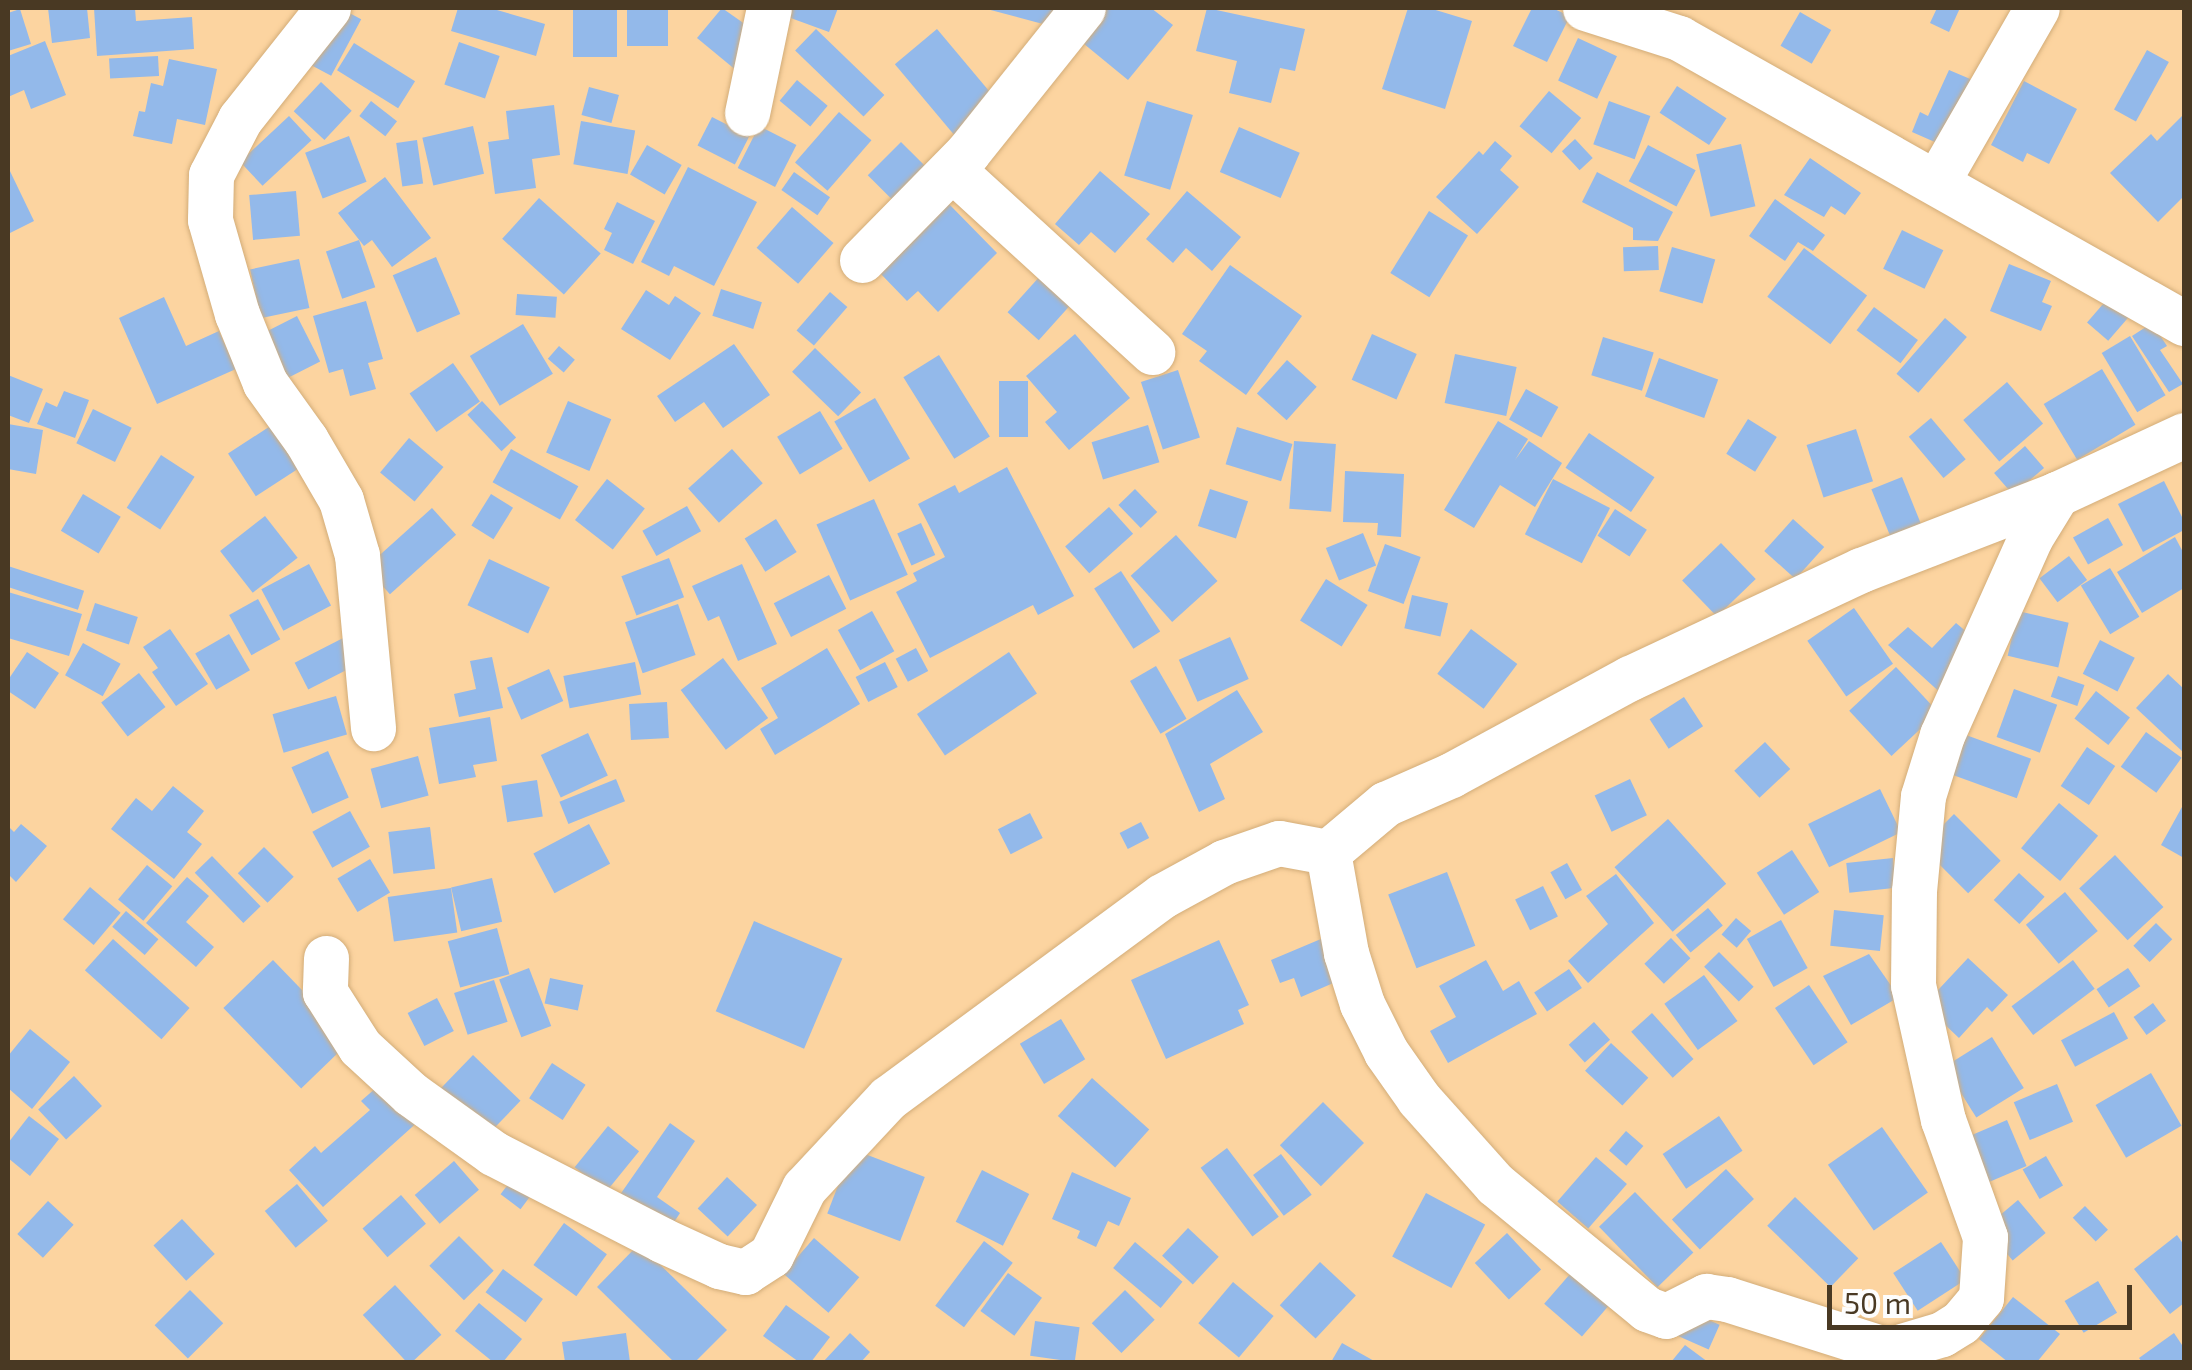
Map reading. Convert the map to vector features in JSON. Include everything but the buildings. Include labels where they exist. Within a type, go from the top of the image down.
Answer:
[{"type":"street","points":[[328,8],[240,119],[211,175],[210,220],[237,314],[265,383],[306,440],[341,500],[357,556],[373,728]]},
{"type":"street","points":[[747,113],[769,8]]},
{"type":"street","points":[[862,260],[952,170],[1026,84],[1083,8]]},
{"type":"street","points":[[1585,8],[1679,38],[1938,180],[2184,323]]},
{"type":"street","points":[[1938,180],[2037,8]]},
{"type":"street","points":[[952,170],[1152,352]]},
{"type":"street","points":[[1328,852],[1385,804],[1451,775],[1630,678],[1860,570],[2057,494],[2184,435]]},
{"type":"street","points":[[1328,852],[1346,953],[1362,1004],[1397,1068],[1461,1151],[1495,1184],[1647,1309],[1666,1316],[1706,1296],[1727,1299],[1888,1350],[1942,1334],[1961,1322],[1981,1298],[1986,1238],[1943,1120],[1913,985],[1914,891],[1923,796],[1942,735],[2030,538],[2057,494]]},
{"type":"street","points":[[326,958],[325,992],[360,1046],[411,1094],[493,1153],[662,1240],[719,1266],[745,1272],[772,1255],[804,1188],[888,1098],[1102,936],[1162,896],[1224,862],[1279,843],[1328,852]]}]
